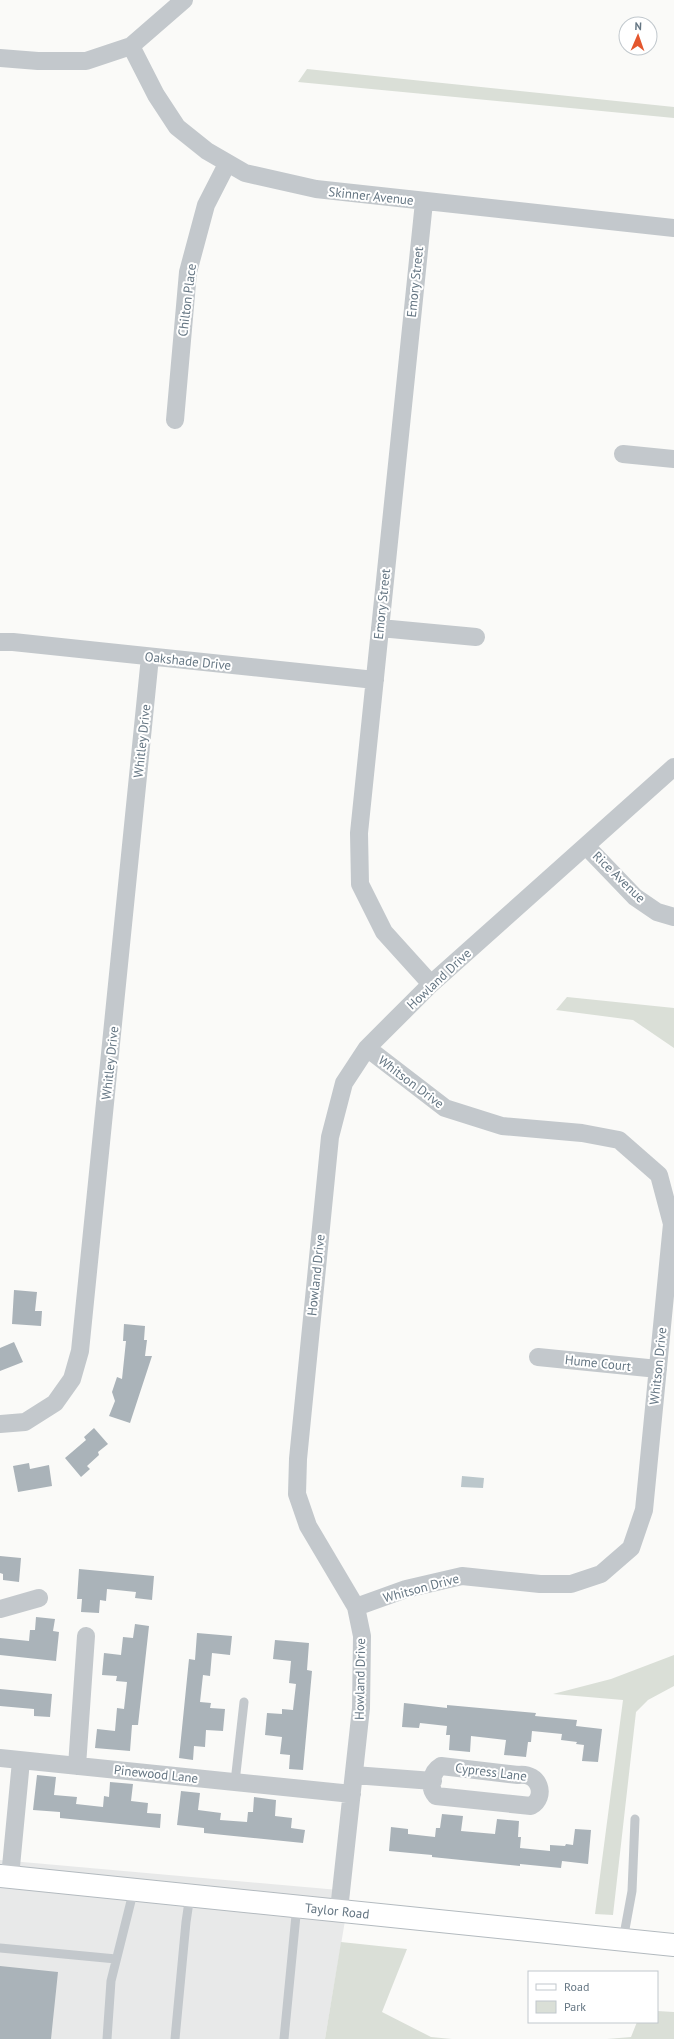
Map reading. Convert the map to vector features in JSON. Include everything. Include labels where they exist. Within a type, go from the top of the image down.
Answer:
[{"type":"main road","name":"Taylor Road","points":[[5,1877],[297,1905],[674,1946]]},
{"type":"street","points":[[0,58],[38,61],[86,61],[131,46],[184,0]]},
{"type":"street","name":"Skinner Avenue","points":[[131,46],[156,95],[177,127],[227,164],[245,173],[316,189],[424,202],[674,228]]},
{"type":"street","name":"Chilton Place","points":[[175,420],[188,272],[206,204],[227,164]]},
{"type":"street","name":"Emory Street","points":[[424,202],[359,833],[360,884],[384,932],[431,984]]},
{"type":"street","points":[[623,454],[674,459]]},
{"type":"street","points":[[380,628],[476,637]]},
{"type":"street","name":"Oakshade Drive","points":[[0,642],[13,642],[375,680]]},
{"type":"street","name":"Whitley Drive","points":[[0,1424],[24,1422],[56,1403],[72,1379],[80,1351],[150,657]]},
{"type":"street","name":"Howland Drive","points":[[339,1910],[361,1708],[362,1636],[356,1607],[308,1526],[297,1494],[298,1459],[330,1137],[344,1083],[367,1048],[431,984],[674,767]]},
{"type":"street","name":"Rice Avenue","points":[[586,846],[635,897],[657,912],[674,917]]},
{"type":"street","name":"Whitson Drive","points":[[356,1607],[406,1589],[462,1576],[540,1584],[571,1584],[601,1574],[631,1548],[644,1510],[672,1224],[659,1175],[620,1140],[582,1133],[502,1126],[445,1108],[367,1048]]},
{"type":"street","name":"Hume Court","points":[[538,1357],[658,1369]]},
{"type":"street","points":[[0,1609],[40,1598]]},
{"type":"street","points":[[77,1766],[86,1636]]},
{"type":"street","name":"Pinewood Lane","points":[[0,1758],[352,1794]]},
{"type":"street","points":[[5,1877],[21,1761]]},
{"type":"street","name":"Cypress Lane","points":[[442,1766],[518,1775],[526,1774],[534,1777],[539,1784],[539,1798],[536,1803],[531,1806],[441,1797],[436,1796],[432,1792],[433,1781],[433,1775],[436,1769],[442,1766]]},
{"type":"street","points":[[354,1775],[433,1781]]},
{"type":"lane","points":[[235,1782],[244,1702]]},
{"type":"lane","points":[[623,1940],[632,1891],[635,1819]]},
{"type":"lane","points":[[106,2039],[111,1981],[134,1890]]},
{"type":"lane","points":[[175,2039],[190,1895]]},
{"type":"lane","points":[[284,2039],[297,1905]]},
{"type":"lane","points":[[0,1948],[116,1959]]},
{"type":"shaded area","points":[[462,1476],[484,1478],[483,1488],[461,1487]]},
{"type":"shaded area","points":[[0,1860],[350,1891],[325,2039],[0,2039]]},
{"type":"green space","points":[[307,69],[674,107],[674,118],[298,82]]},
{"type":"green space","points":[[567,997],[674,1008],[674,1048],[633,1020],[556,1010]]},
{"type":"green space","points":[[674,1655],[674,1686],[648,1700],[636,1712],[613,1915],[595,1914],[623,1700],[553,1694],[611,1679]]},
{"type":"green space","points":[[341,1942],[407,1949],[382,2012],[431,2037],[452,2039],[325,2039]]},
{"type":"green space","points":[[658,2011],[674,2012],[674,2039],[607,2039],[631,2037],[637,2023],[658,2023]]},
{"type":"building","points":[[14,1290],[37,1292],[35,1311],[42,1311],[41,1326],[12,1324]]},
{"type":"building","points":[[124,1324],[145,1326],[144,1340],[147,1340],[145,1356],[152,1356],[130,1423],[109,1416],[115,1401],[112,1392],[117,1377],[122,1379],[126,1341],[123,1341]]},
{"type":"building","points":[[14,1342],[23,1362],[0,1371],[0,1348]]},
{"type":"building","points":[[94,1428],[108,1444],[98,1452],[99,1455],[87,1466],[90,1469],[81,1477],[65,1458],[86,1440],[84,1437]]},
{"type":"building","points":[[29,1463],[30,1469],[49,1465],[52,1486],[18,1492],[13,1466]]},
{"type":"building","points":[[0,1556],[21,1558],[19,1582],[3,1580],[3,1574],[0,1573]]},
{"type":"building","points":[[79,1569],[154,1576],[152,1600],[135,1598],[136,1592],[107,1589],[106,1601],[100,1600],[99,1613],[81,1612],[82,1599],[77,1599]]},
{"type":"building","points":[[36,1617],[55,1619],[53,1631],[59,1632],[56,1661],[0,1655],[0,1638],[29,1641],[30,1630],[35,1630]]},
{"type":"building","points":[[135,1624],[149,1626],[138,1725],[132,1725],[130,1751],[95,1748],[97,1729],[115,1731],[117,1708],[124,1709],[127,1682],[116,1681],[117,1676],[102,1675],[104,1653],[121,1655],[123,1637],[133,1638]]},
{"type":"building","points":[[197,1633],[232,1636],[230,1655],[212,1653],[210,1676],[203,1675],[200,1702],[211,1703],[210,1708],[225,1709],[223,1731],[206,1730],[205,1747],[194,1746],[193,1760],[179,1758],[189,1659],[195,1660]]},
{"type":"building","points":[[275,1640],[309,1643],[307,1670],[312,1671],[303,1770],[289,1769],[290,1755],[280,1754],[282,1737],[265,1735],[267,1713],[282,1714],[282,1709],[293,1710],[296,1684],[289,1683],[291,1661],[273,1659]]},
{"type":"building","points":[[0,1689],[52,1694],[50,1717],[34,1716],[34,1709],[0,1706]]},
{"type":"building","points":[[404,1703],[447,1708],[447,1705],[536,1713],[535,1716],[577,1720],[576,1726],[602,1729],[598,1762],[582,1761],[584,1745],[576,1744],[577,1742],[561,1740],[562,1734],[532,1731],[531,1742],[528,1742],[526,1757],[504,1755],[506,1740],[471,1736],[470,1752],[449,1750],[450,1735],[446,1735],[447,1726],[420,1723],[419,1728],[402,1727]]},
{"type":"building","points":[[37,1775],[56,1777],[54,1795],[77,1797],[76,1804],[103,1807],[104,1796],[109,1797],[110,1782],[133,1784],[131,1801],[148,1803],[147,1813],[161,1814],[160,1828],[60,1818],[60,1812],[33,1810]]},
{"type":"building","points":[[181,1791],[200,1793],[198,1810],[221,1813],[220,1820],[247,1822],[248,1812],[253,1812],[254,1797],[276,1800],[275,1816],[292,1818],[291,1828],[305,1830],[303,1843],[204,1833],[204,1828],[177,1825]]},
{"type":"building","points":[[442,1814],[463,1816],[461,1831],[495,1834],[497,1819],[519,1821],[518,1837],[521,1837],[520,1848],[550,1851],[550,1845],[573,1845],[575,1829],[591,1830],[588,1864],[562,1861],[561,1868],[520,1864],[520,1866],[389,1851],[391,1827],[408,1829],[408,1834],[435,1837],[436,1828],[440,1828]]},
{"type":"building","points":[[0,1966],[58,1972],[51,2039],[0,2039]]}]
